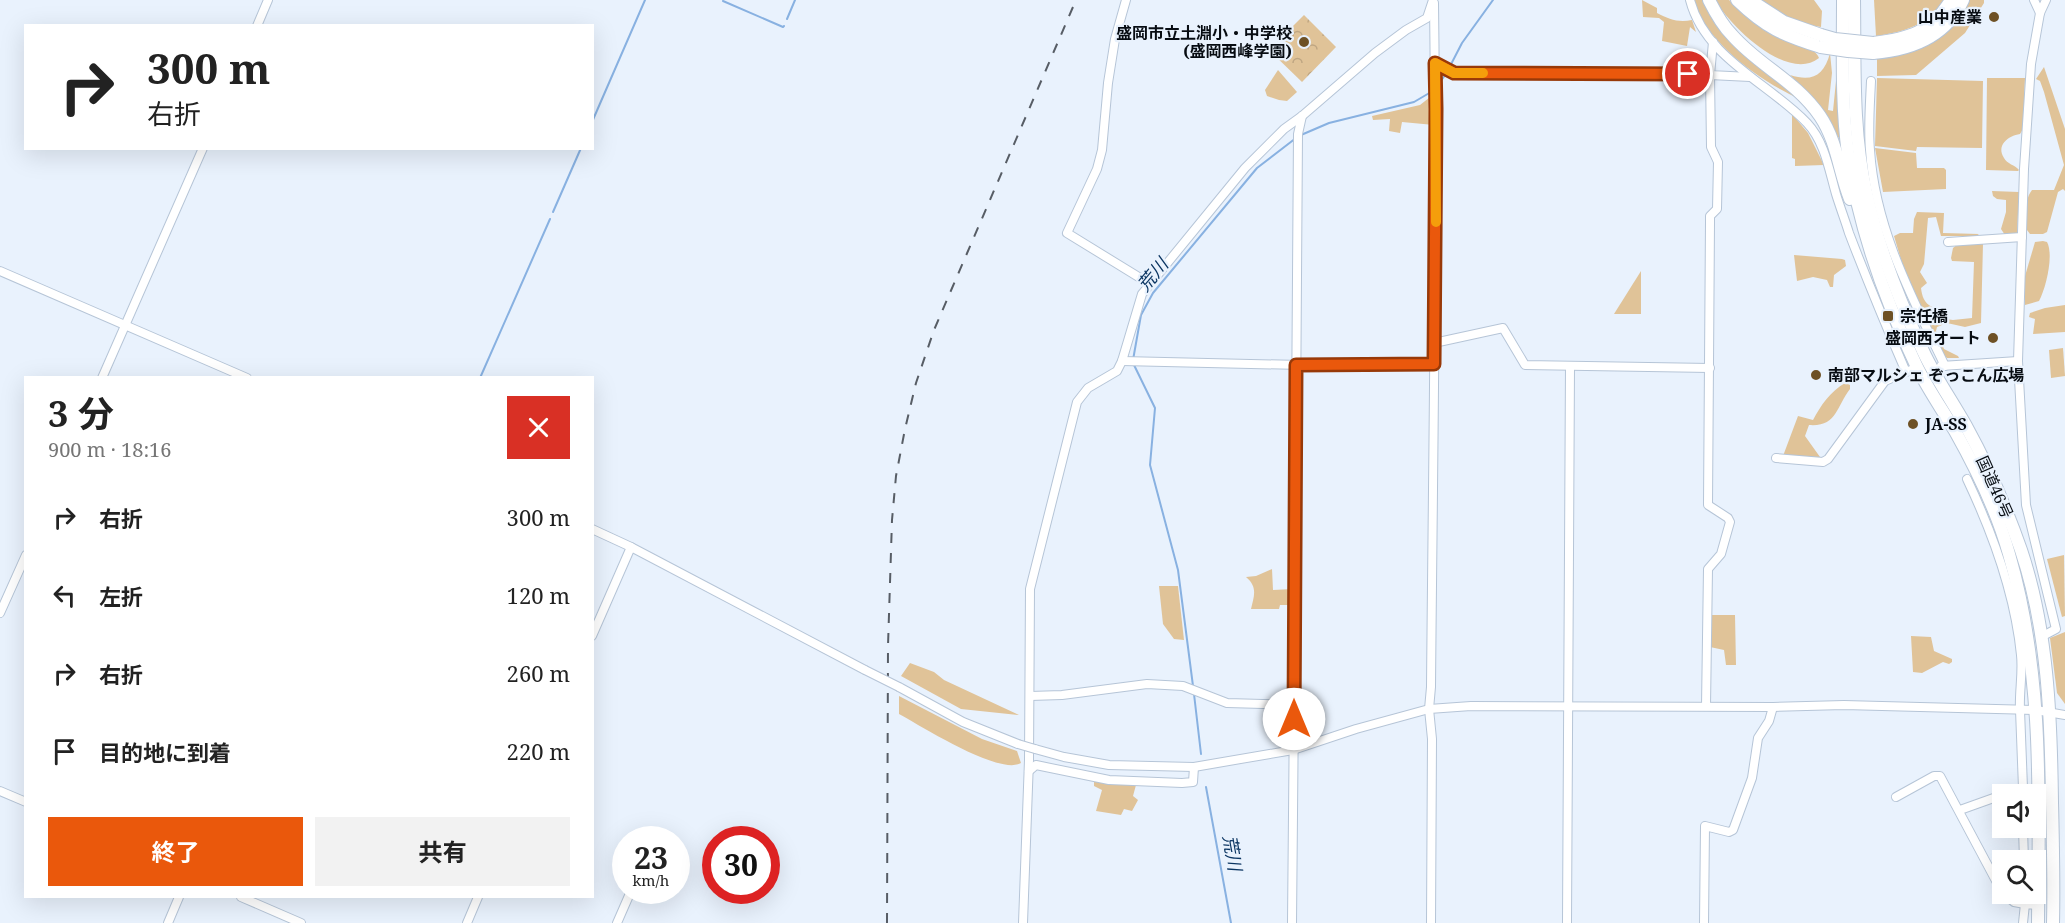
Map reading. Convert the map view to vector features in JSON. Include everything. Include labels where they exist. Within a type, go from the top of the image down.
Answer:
[{"type":"highway","points":[[1709,0],[1732,36],[1796,88],[1821,117],[1830,133],[1848,193],[1870,250]]},
{"type":"highway","points":[[1737,0],[1758,20],[1777,32],[1821,41]]},
{"type":"highway","points":[[1750,0],[1784,22],[1821,41],[1848,51],[1873,48],[1920,32],[1933,24],[1951,0]]},
{"type":"highway","name":"国道46号","points":[[1844,0],[1843,85],[1848,153],[1855,193],[1870,250],[1911,369],[1977,471],[2009,554],[2025,618],[2051,766],[2053,923]]},
{"type":"highway","name":"国道46号","points":[[1854,0],[1857,119],[1866,192],[1890,273],[1930,367],[1977,446],[2007,512],[2038,609],[2041,637],[2042,710],[2038,753],[2038,923]]},
{"type":"highway","points":[[1873,48],[1889,52],[1926,41],[1952,19],[1963,0]]},
{"type":"street","points":[[258,24],[268,0]]},
{"type":"street","points":[[1126,0],[1115,39],[1108,83],[1102,150],[1096,169],[1067,233],[1150,284]]},
{"type":"street","points":[[1129,362],[1142,294],[1245,168],[1284,129],[1375,53],[1427,18],[1433,0]]},
{"type":"street","points":[[1431,923],[1432,740],[1428,709],[1431,687],[1436,93],[1433,0]]},
{"type":"street","points":[[1690,0],[1693,10],[1713,42],[1750,77],[1809,125],[1825,152],[1849,232],[1911,369]]},
{"type":"street","points":[[2034,0],[2040,13]]},
{"type":"street","points":[[2041,637],[2056,629],[2026,505],[2018,361],[2024,169],[2031,64],[2040,13],[2046,0]]},
{"type":"street","points":[[1706,706],[1708,569],[1721,554],[1730,522],[1728,518],[1708,505],[1710,216],[1717,209],[1718,162],[1711,147],[1710,75],[1713,42]]},
{"type":"street","points":[[1435,63],[1454,73],[1666,72],[1750,77]]},
{"type":"street","points":[[1870,81],[1870,153],[1882,218],[1907,288],[1945,366]]},
{"type":"street","points":[[1292,923],[1296,365],[1299,136],[1302,116]]},
{"type":"street","points":[[103,376],[202,150]]},
{"type":"street","points":[[1948,242],[2022,237]]},
{"type":"street","points":[[0,271],[242,376]]},
{"type":"street","points":[[1434,343],[1503,328],[1525,365],[1710,368]]},
{"type":"street","points":[[1776,458],[1822,462],[1828,459],[1885,381],[1911,369],[2018,361]]},
{"type":"street","points":[[1023,923],[1029,771],[1030,589],[1073,415],[1081,394],[1129,362],[1296,365],[1434,364]]},
{"type":"street","points":[[1567,923],[1570,366]]},
{"type":"street","points":[[1967,479],[1978,503],[2007,585],[2021,654],[2023,784]]},
{"type":"street","points":[[594,530],[631,546],[963,722],[1018,744],[1064,757],[1109,765],[1194,767],[1293,750],[1428,709],[1471,705],[1773,707],[1844,705],[2042,710],[2065,715]]},
{"type":"street","points":[[594,631],[631,546]]},
{"type":"street","points":[[0,613],[24,559]]},
{"type":"street","points":[[1030,696],[1062,695],[1147,684],[1191,688],[1227,703],[1294,705]]},
{"type":"street","points":[[1704,923],[1705,826],[1729,832],[1733,830],[1752,778],[1758,738],[1769,720],[1773,707]]},
{"type":"street","points":[[1029,771],[1036,765],[1109,780],[1182,783],[1193,782],[1194,767]]},
{"type":"street","points":[[1896,797],[1934,776],[1940,776],[1992,872]]},
{"type":"street","points":[[0,791],[24,801]]},
{"type":"street","points":[[1960,810],[1992,799]]},
{"type":"street","points":[[168,923],[179,898]]},
{"type":"street","points":[[243,898],[301,923]]},
{"type":"street","points":[[467,923],[478,898]]},
{"type":"street","points":[[617,923],[625,904]]},
{"type":"street","points":[[2023,923],[2025,904],[2038,905]]},
{"type":"green space","points":[[1642,0],[1657,8],[1657,13],[1666,17],[1678,21],[1692,20],[1696,32],[1690,27],[1687,46],[1662,41],[1664,22],[1659,18],[1643,17]]},
{"type":"green space","points":[[1694,0],[1704,0],[1729,41],[1798,98],[1751,71],[1722,45],[1709,30]]},
{"type":"green space","points":[[1715,0],[1729,0],[1766,30],[1815,52],[1819,58],[1806,64],[1792,63],[1776,57],[1761,48],[1733,24]]},
{"type":"green space","points":[[1756,0],[1814,0],[1822,11],[1821,27],[1796,20]]},
{"type":"green space","points":[[1874,0],[1944,0],[1931,16],[1914,26],[1876,36]]},
{"type":"green space","points":[[1969,0],[1984,0],[1984,3],[1965,33],[1916,75],[1877,76],[1877,56],[1906,51],[1932,41],[1953,24]]},
{"type":"green space","points":[[1304,15],[1336,47],[1302,82],[1269,50]]},
{"type":"green space","points":[[1830,53],[1832,73],[1828,110],[1833,111],[1836,81],[1838,80],[1840,140],[1812,96],[1790,75],[1805,78],[1816,75],[1821,72]]},
{"type":"green space","points":[[2044,67],[2065,129],[2065,191],[2063,189],[2058,192],[2047,232],[2030,234],[2027,230],[2026,215],[2029,194],[2032,190],[2054,190],[2064,165],[2044,92],[2040,81],[2036,79]]},
{"type":"green space","points":[[1278,70],[1297,92],[1287,101],[1267,96],[1265,90]]},
{"type":"green space","points":[[1877,78],[1983,81],[1982,148],[1917,147],[1916,151],[1875,146]]},
{"type":"green space","points":[[1987,78],[2025,78],[2023,129],[2020,134],[2005,142],[2001,149],[2005,160],[2018,171],[1986,170]]},
{"type":"green space","points":[[1434,94],[1434,125],[1402,122],[1400,133],[1389,131],[1390,119],[1373,120],[1372,116],[1420,105]]},
{"type":"green space","points":[[1792,114],[1808,133],[1824,165],[1795,166],[1795,159],[1792,158]]},
{"type":"green space","points":[[1875,148],[1916,153],[1917,168],[1944,168],[1946,170],[1946,189],[1883,192]]},
{"type":"green space","points":[[1992,191],[2019,192],[2017,235],[2005,235],[2001,229],[2006,212],[2006,200],[1997,199],[1993,196]]},
{"type":"green space","points":[[1917,212],[1944,213],[1943,233],[1979,234],[1976,236],[1941,236],[1936,217],[1928,218],[1924,264],[1920,272],[1927,283],[1921,288],[1923,296],[1932,307],[1924,314],[1902,263],[1894,236],[1900,233],[1913,233]]},
{"type":"green space","points":[[2035,242],[2047,242],[2050,255],[2044,288],[2039,301],[2025,305],[2025,276]]},
{"type":"green space","points":[[1958,244],[1983,244],[1981,323],[1965,327],[1947,323],[1937,327],[1936,331],[1944,349],[1959,358],[1947,358],[1942,354],[1927,324],[1932,317],[1953,320],[1972,318],[1974,262],[1952,261],[1951,258],[1953,248]]},
{"type":"green space","points":[[1794,255],[1842,259],[1845,260],[1846,266],[1834,275],[1833,287],[1830,287],[1827,280],[1813,277],[1797,281]]},
{"type":"green space","points":[[1641,271],[1641,314],[1614,314]]},
{"type":"green space","points":[[2065,305],[2065,332],[2033,334],[2035,319],[2029,317],[2030,313]]},
{"type":"green space","points":[[2063,348],[2065,376],[2051,378],[2049,350]]},
{"type":"green space","points":[[1845,383],[1850,385],[1850,389],[1835,414],[1825,423],[1809,425],[1805,436],[1820,457],[1783,456],[1798,416],[1813,420],[1826,399]]},
{"type":"green space","points":[[2064,555],[2065,616],[2062,617],[2047,559]]},
{"type":"green space","points":[[1272,569],[1273,590],[1293,589],[1292,605],[1280,605],[1279,609],[1251,609],[1254,588],[1246,577],[1256,576]]},
{"type":"green space","points":[[1159,586],[1178,586],[1184,640],[1174,639],[1163,624]]},
{"type":"green space","points":[[1711,615],[1735,615],[1736,665],[1726,665],[1724,650],[1710,647]]},
{"type":"green space","points":[[2065,632],[2065,704],[2057,693],[2050,638]]},
{"type":"green space","points":[[1911,636],[1931,637],[1934,651],[1952,659],[1952,662],[1949,664],[1943,662],[1922,673],[1913,672]]},
{"type":"green space","points":[[910,663],[934,672],[944,680],[1019,715],[961,709],[901,676]]},
{"type":"green space","points":[[899,696],[982,739],[1017,751],[1021,763],[1011,765],[996,763],[960,748],[899,714]]},
{"type":"green space","points":[[1094,780],[1136,785],[1133,796],[1138,800],[1132,811],[1124,809],[1121,815],[1096,811],[1102,790],[1094,786]]},
{"type":"waterway","points":[[594,117],[645,0]]},
{"type":"waterway","points":[[787,19],[795,0]]},
{"type":"waterway","name":"荒川","points":[[1437,86],[1462,43],[1493,0]]},
{"type":"waterway","points":[[723,1],[784,26]]},
{"type":"waterway","name":"荒川","points":[[1301,135],[1329,123],[1414,102],[1431,92]]},
{"type":"waterway","name":"荒川","points":[[1133,360],[1141,315],[1153,293],[1257,168],[1296,138]]},
{"type":"waterway","points":[[553,212],[580,150]]},
{"type":"waterway","points":[[481,376],[550,219]]},
{"type":"waterway","name":"荒川","points":[[1134,365],[1155,408],[1150,465],[1178,570],[1193,686]]},
{"type":"waterway","name":"荒川","points":[[1194,694],[1201,754]]},
{"type":"waterway","name":"荒川","points":[[1206,787],[1231,923]]},
{"type":"railway","points":[[887,923],[888,646],[892,520],[896,476],[905,429],[916,383],[934,330],[1076,0]]},
{"type":"slow traffic","points":[[1436,222],[1435,63],[1454,73],[1483,73]]},
{"type":"place","name":"山中産業","points":[[1994,17]]},
{"type":"place","name":"盛岡市立土淵小・中学校 (盛岡西峰学園)","points":[[1304,42]]},
{"type":"place","name":"宗任橋","points":[[1888,316]]},
{"type":"place","name":"盛岡西オート","points":[[1993,338]]},
{"type":"place","name":"南部マルシェ ぞっこん広場","points":[[1816,375]]},
{"type":"place","name":"JA-SS","points":[[1913,424]]},
{"type":"route","points":[[1294,719],[1296,365],[1434,364],[1435,63],[1454,73],[1666,72],[1688,74]]}]
